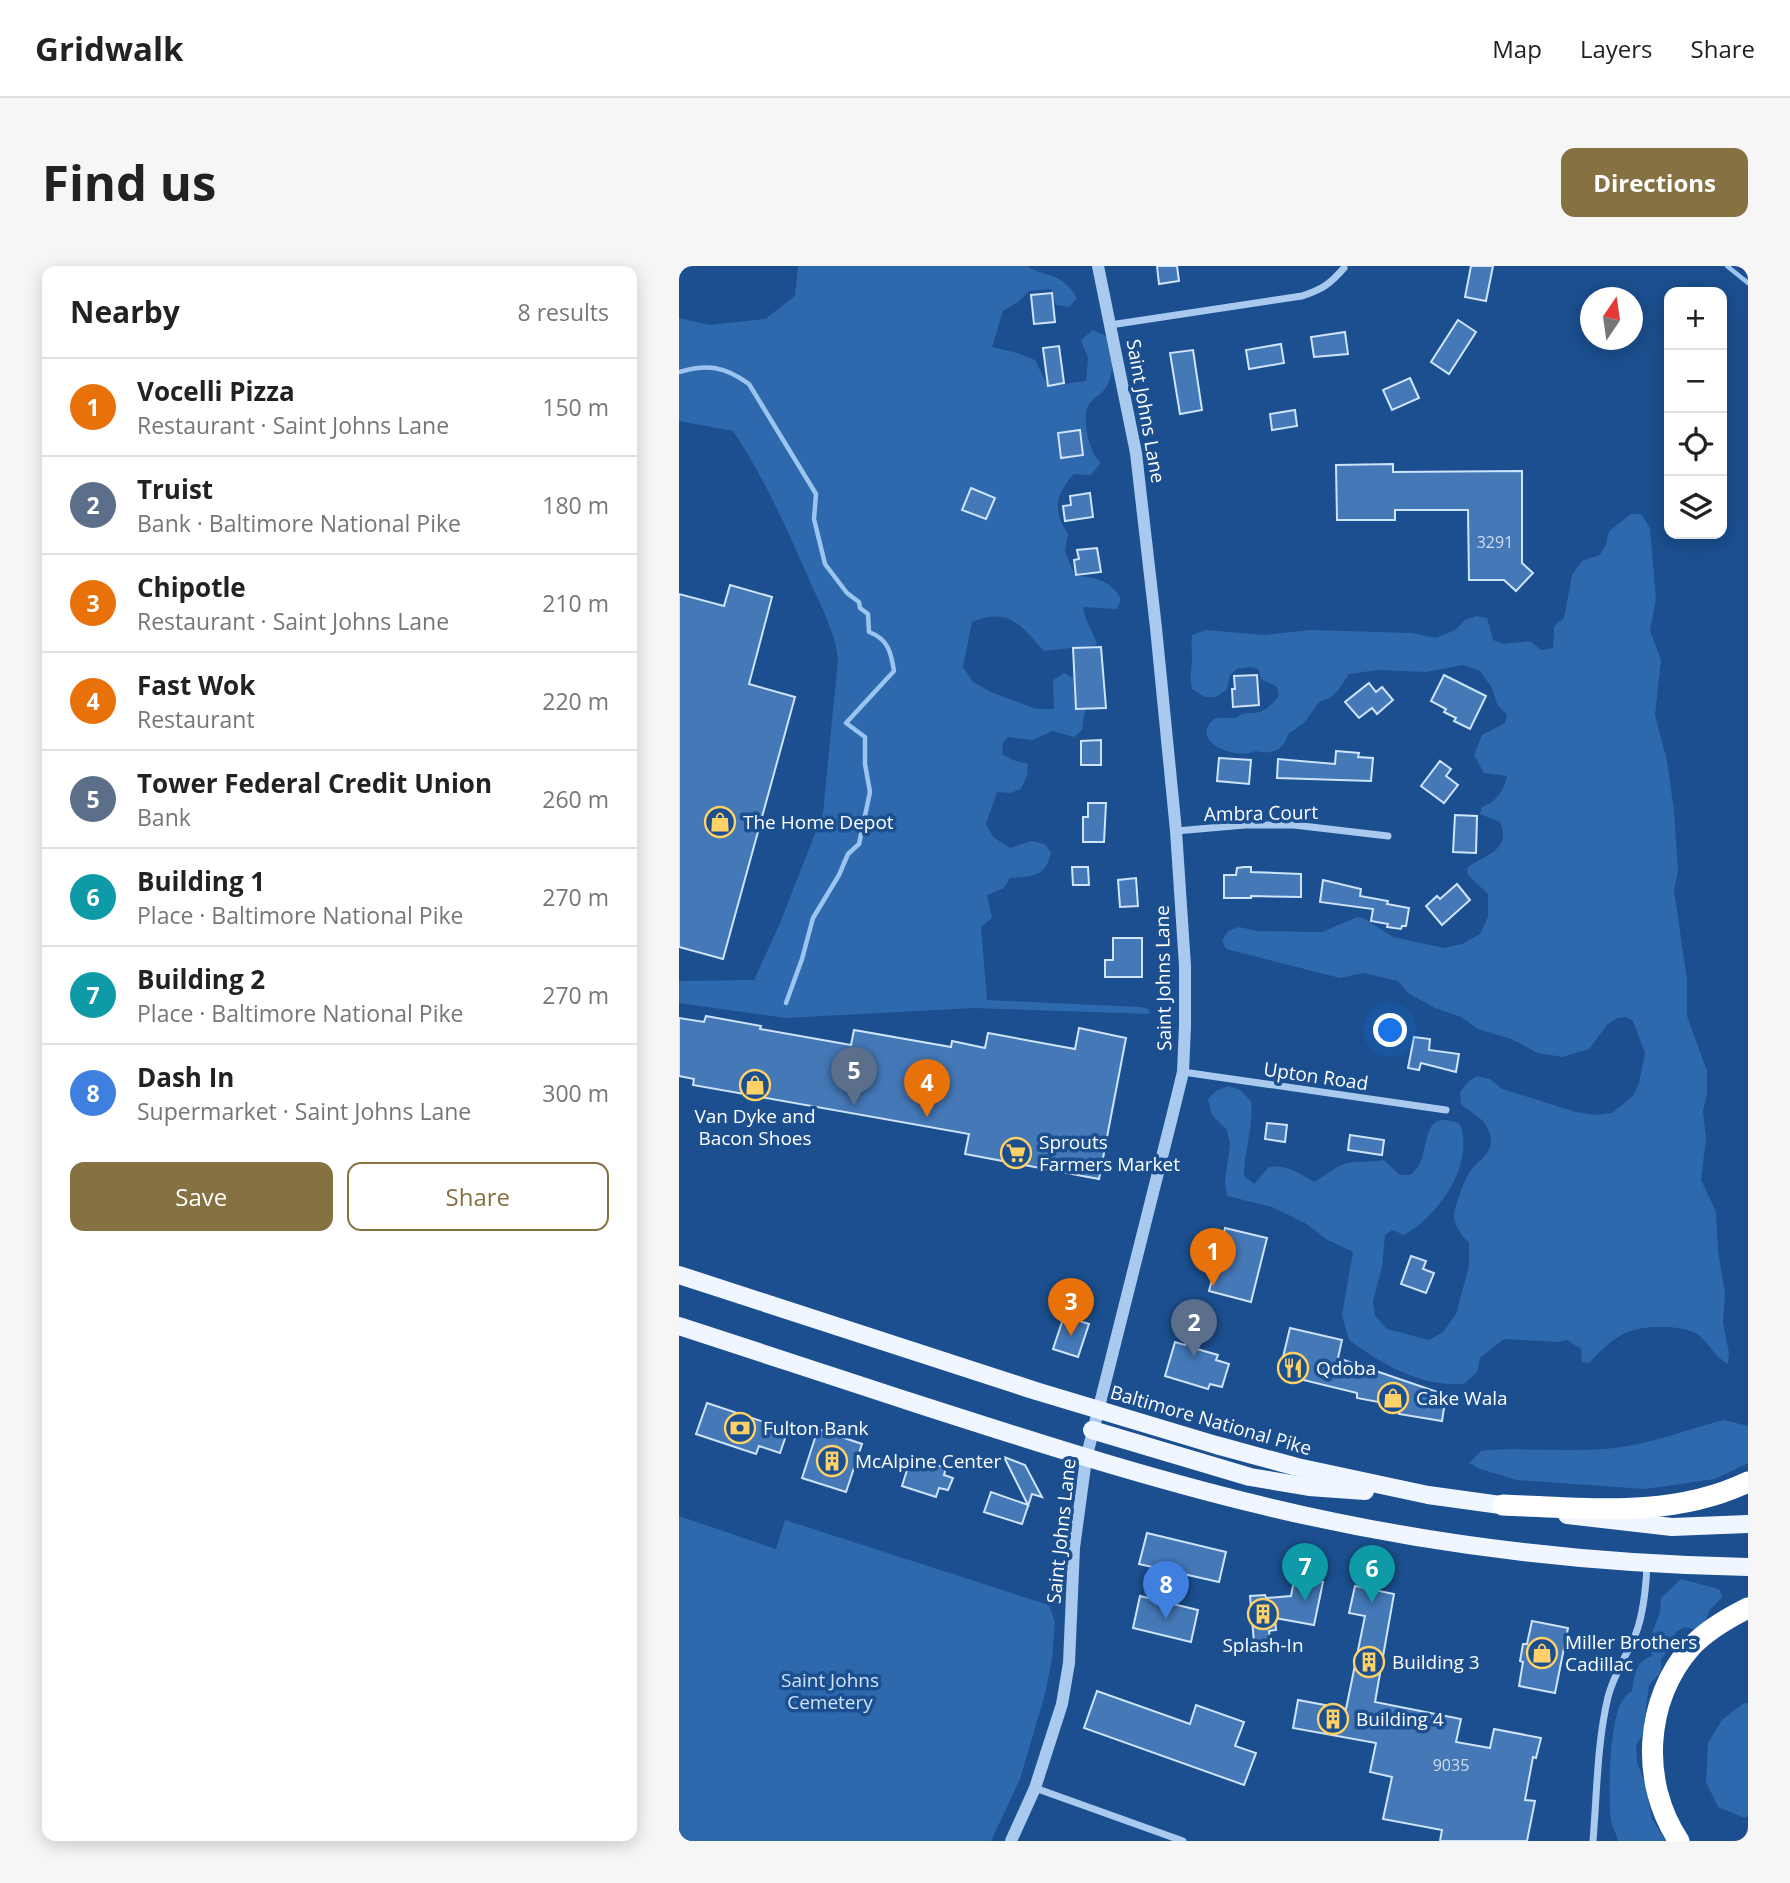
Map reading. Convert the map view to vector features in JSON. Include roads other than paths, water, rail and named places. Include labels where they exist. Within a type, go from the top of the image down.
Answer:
[{"type":"highway","points":[[1503,1505],[1628,1509],[1673,1505],[1731,1490],[1748,1482]]},
{"type":"highway","points":[[1679,1841],[1659,1802],[1651,1751],[1655,1723],[1673,1673],[1691,1648],[1711,1630],[1748,1608]]},
{"type":"main road","name":"Baltimore National Pike","points":[[679,1275],[1097,1410],[1297,1467],[1428,1495],[1602,1521],[1672,1527],[1748,1524]]},
{"type":"main road","points":[[679,1326],[1086,1459],[1262,1506],[1501,1550],[1647,1564],[1748,1567]]},
{"type":"main road","points":[[1093,1430],[1261,1479],[1309,1488],[1428,1495]]},
{"type":"street","name":"Saint Johns Lane","points":[[1011,1841],[1051,1745],[1069,1663],[1075,1548],[1086,1459],[1183,1072],[1185,966],[1176,831],[1143,506],[1136,453],[1098,266]]},
{"type":"street","points":[[1110,326],[1302,296],[1332,283],[1344,268]]},
{"type":"street","name":"Ambra Court","points":[[1176,831],[1245,825],[1294,825],[1388,836]]},
{"type":"street","name":"Upton Road","points":[[1183,1072],[1445,1111]]},
{"type":"street","points":[[1593,1841],[1602,1725],[1617,1669],[1636,1633],[1641,1616],[1647,1564]]},
{"type":"street","points":[[1035,1788],[1182,1841]]},
{"type":"waterway","points":[[1727,266],[1748,283]]},
{"type":"waterway","points":[[679,372],[715,368],[732,373],[749,384],[816,494],[814,519],[825,564],[847,593],[859,602],[860,608],[868,614],[869,632],[881,638],[890,652],[893,664],[894,671],[846,723],[865,737],[865,764],[870,792],[859,844],[848,854],[839,875],[813,918],[786,1003]]},
{"type":"place","name":"The Home Depot","points":[[720,822]]},
{"type":"place","name":"Van Dyke and Bacon Shoes","points":[[755,1085]]},
{"type":"place","name":"Tower Federal Credit Union","points":[[854,1105]]},
{"type":"place","name":"Fast Wok","points":[[927,1117]]},
{"type":"place","name":"Sprouts Farmers Market","points":[[1016,1153]]},
{"type":"place","name":"Vocelli Pizza","points":[[1213,1286]]},
{"type":"place","name":"Chipotle","points":[[1071,1336]]},
{"type":"place","name":"Truist","points":[[1194,1357]]},
{"type":"place","name":"Qdoba","points":[[1293,1368]]},
{"type":"place","name":"Cake Wala","points":[[1393,1398]]},
{"type":"place","name":"Fulton Bank","points":[[740,1428]]},
{"type":"place","name":"McAlpine Center","points":[[832,1461]]},
{"type":"place","name":"Building 2","points":[[1305,1601]]},
{"type":"place","name":"Building 1","points":[[1372,1603]]},
{"type":"place","name":"Splash-In","points":[[1263,1614]]},
{"type":"place","name":"Dash In","points":[[1166,1619]]},
{"type":"place","name":"Miller Brothers Cadillac","points":[[1542,1653]]},
{"type":"place","name":"Building 3","points":[[1369,1662]]},
{"type":"place","name":"Building 4","points":[[1333,1719]]},
{"type":"park label","name":"Saint Johns Cemetery","points":[[830,1691]]}]
